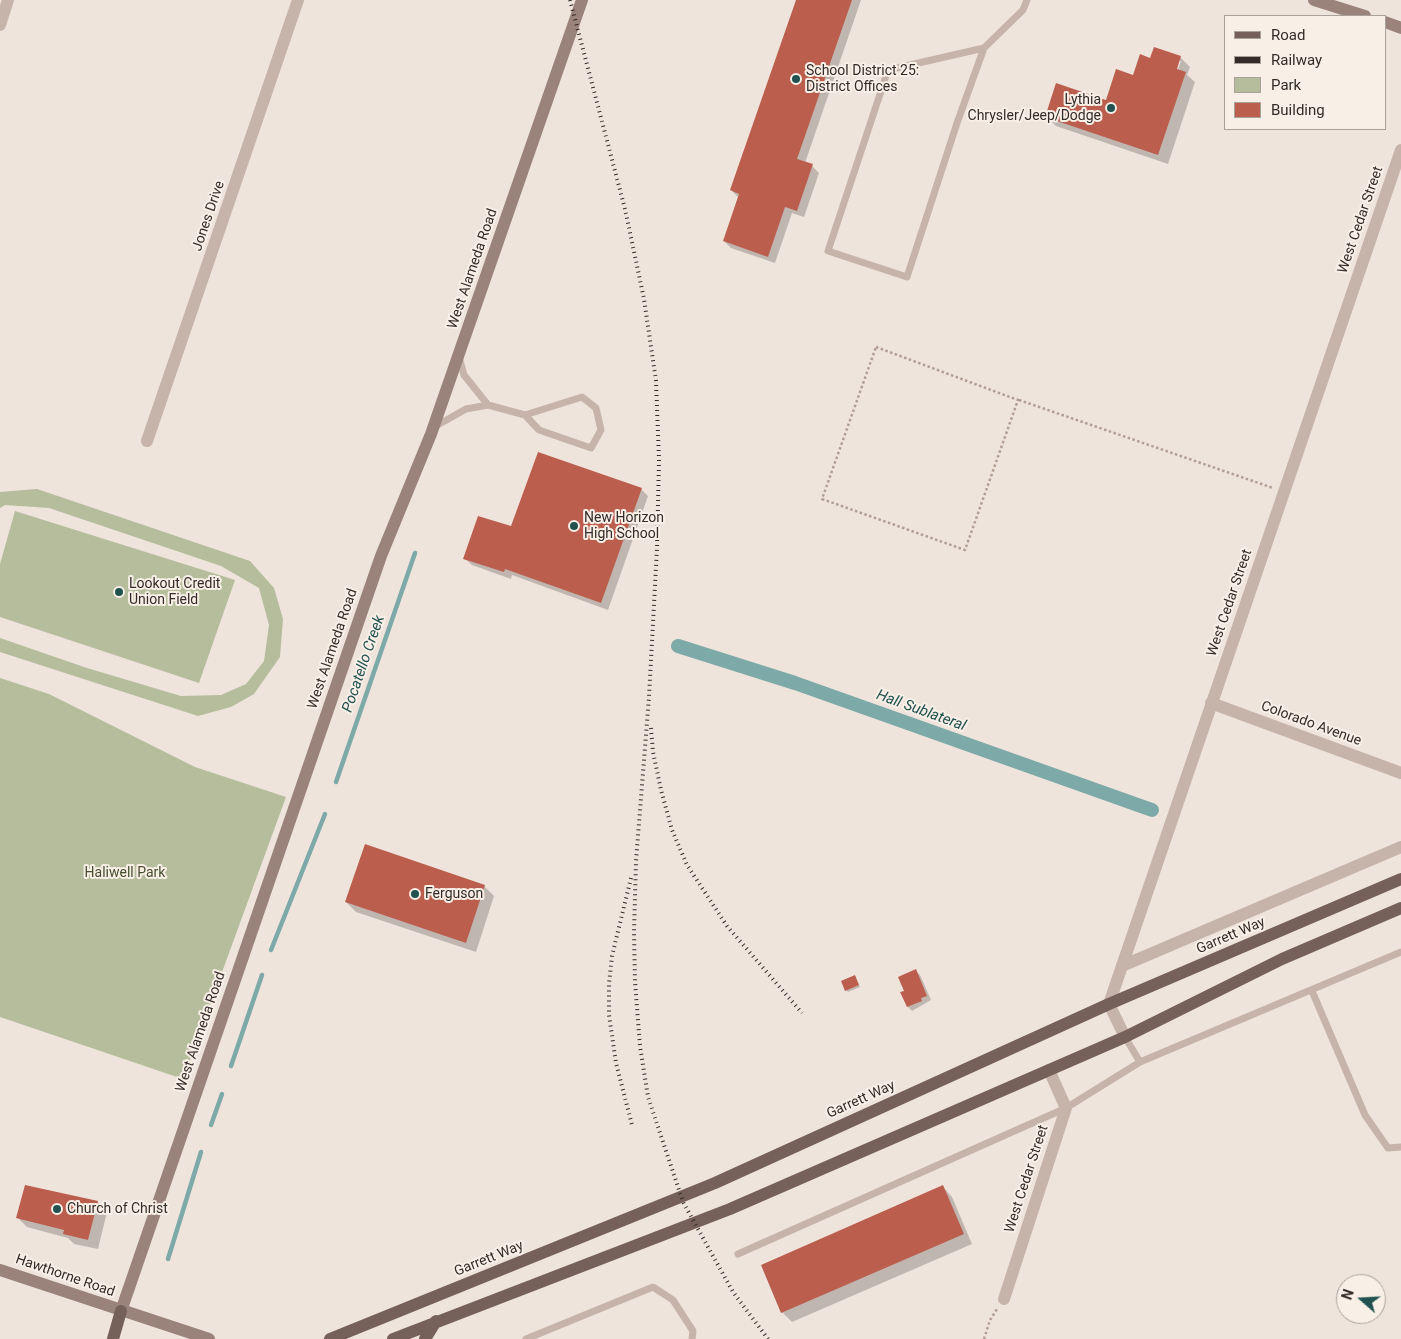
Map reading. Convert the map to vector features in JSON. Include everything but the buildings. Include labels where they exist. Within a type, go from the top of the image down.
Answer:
[{"type":"main road","name":"West Alameda Road","points":[[121,1311],[381,556],[434,427],[582,0]]},
{"type":"main road","points":[[1314,0],[1362,15]]},
{"type":"main road","points":[[1386,22],[1401,28]]},
{"type":"main road","name":"Garrett Way","points":[[330,1339],[715,1183],[1109,1004],[1401,879]]},
{"type":"main road","points":[[393,1339],[730,1209],[1125,1038],[1282,960],[1401,908]]},
{"type":"main road","name":"Hawthorne Road","points":[[0,1270],[209,1339]]},
{"type":"main road","points":[[112,1339],[121,1311]]},
{"type":"main road","points":[[425,1339],[436,1321]]},
{"type":"street","points":[[0,25],[8,0]]},
{"type":"street","name":"Jones Drive","points":[[147,441],[298,0]]},
{"type":"street","name":"West Cedar Street","points":[[1109,1004],[1401,150]]},
{"type":"street","name":"Colorado Avenue","points":[[1211,703],[1401,772]]},
{"type":"street","points":[[1122,966],[1401,847]]},
{"type":"street","points":[[1109,1004],[1125,1038]]},
{"type":"street","points":[[1049,1070],[1066,1108]]},
{"type":"street","name":"West Cedar Street","points":[[1004,1299],[1066,1108]]},
{"type":"lane","points":[[984,48],[888,70],[828,251],[908,277],[957,122],[984,48],[1023,10],[1027,0]]},
{"type":"lane","points":[[459,355],[464,375],[488,405]]},
{"type":"lane","points":[[434,427],[466,410],[488,405],[524,415],[539,430],[591,448],[601,430],[596,408],[582,397],[524,415]]},
{"type":"lane","points":[[738,1254],[1066,1108],[1140,1062],[1401,952]]},
{"type":"lane","points":[[1312,991],[1366,1115],[1388,1148],[1401,1147]]},
{"type":"lane","points":[[1125,1038],[1140,1062]]},
{"type":"lane","points":[[526,1339],[652,1287],[673,1300],[693,1331],[692,1339]]},
{"type":"path","points":[[1018,400],[965,550],[822,499],[876,347],[1018,400],[1284,492]]},
{"type":"path","points":[[984,1339],[990,1320],[1004,1299]]},
{"type":"green space","points":[[37,489],[250,561],[274,588],[283,619],[280,657],[254,694],[231,707],[198,716],[0,652],[0,638],[87,668],[181,696],[221,695],[246,684],[264,661],[269,625],[259,588],[221,566],[49,508],[5,505],[0,508],[0,492]]},
{"type":"green space","points":[[15,511],[235,580],[199,683],[0,617],[0,564]]},
{"type":"green space","name":"Haliwell Park","points":[[0,678],[49,694],[195,767],[286,797],[183,1079],[0,1017]]},
{"type":"waterway","name":"Pocatello Creek","points":[[336,782],[415,553]]},
{"type":"waterway","name":"Hall Sublateral","points":[[678,646],[795,683],[1152,810]]},
{"type":"waterway","name":"Pocatello Creek","points":[[271,950],[325,814]]},
{"type":"waterway","name":"Pocatello Creek","points":[[231,1066],[262,975]]},
{"type":"waterway","name":"Pocatello Creek","points":[[211,1125],[222,1094]]},
{"type":"waterway","name":"Pocatello Creek","points":[[168,1259],[201,1152]]},
{"type":"railway","points":[[570,0],[625,209],[644,299],[656,381],[659,460],[657,548],[649,697],[636,861],[634,932],[635,982],[640,1046],[648,1097],[683,1202],[733,1292],[768,1339]]},
{"type":"railway","points":[[651,728],[653,752],[661,790],[672,830],[687,865],[727,926],[802,1013]]},
{"type":"railway","points":[[631,878],[612,956],[609,984],[609,1015],[616,1063],[632,1125]]},
{"type":"place","name":"School District 25: District Offices","points":[[796,79]]},
{"type":"place","name":"Lythia Chrysler/Jeep/Dodge","points":[[1111,108]]},
{"type":"place","name":"New Horizon High School","points":[[574,526]]},
{"type":"place","name":"Lookout Credit Union Field","points":[[119,592]]},
{"type":"place","name":"Ferguson","points":[[415,894]]},
{"type":"place","name":"Church of Christ","points":[[57,1209]]}]
